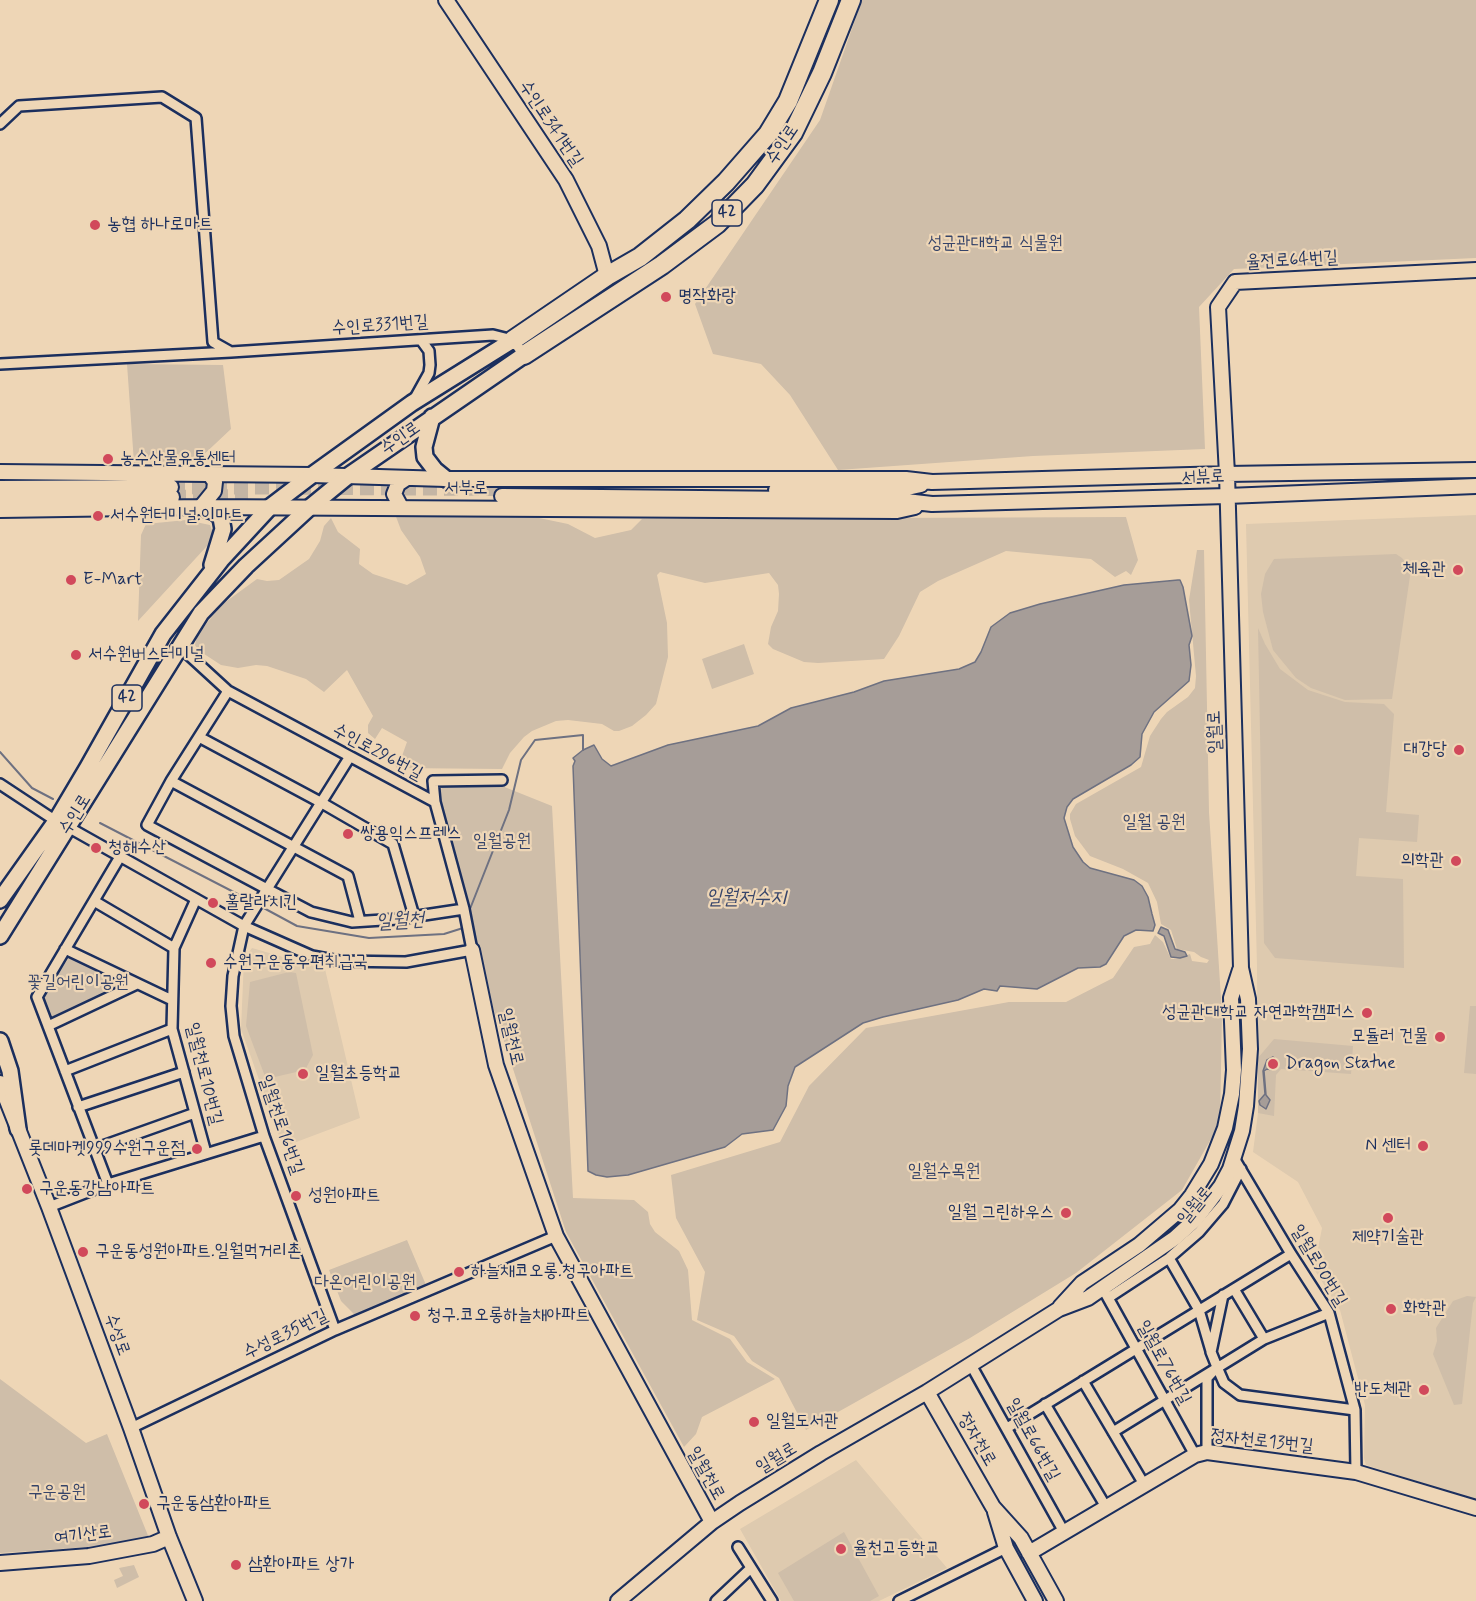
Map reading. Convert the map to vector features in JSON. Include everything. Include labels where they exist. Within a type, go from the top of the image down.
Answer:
[{"type":"highway","name":"수인로","points":[[513,340],[607,276],[640,257],[687,220],[726,182],[768,134],[788,101],[829,0]]},
{"type":"highway","name":"수인로","points":[[524,355],[662,266],[717,224],[755,185],[793,133],[822,73],[851,0]]},
{"type":"main road","name":"수인로","points":[[0,936],[62,824],[88,767],[163,634],[209,573],[270,507],[412,403],[513,340]]},
{"type":"main road","name":"수인로","points":[[0,900],[62,824],[201,613],[246,566],[309,508],[348,476],[524,355]]},
{"type":"main road","points":[[432,417],[424,447],[425,457],[446,479]]},
{"type":"main road","points":[[201,507],[215,512],[221,518],[223,529],[209,573]]},
{"type":"main road","points":[[0,1041],[10,1071],[18,1129]]},
{"type":"street","name":"수인로341번길","points":[[446,0],[566,180],[598,246],[607,276]]},
{"type":"street","points":[[0,124],[19,106],[162,97],[196,118],[213,342],[231,352]]},
{"type":"street","name":"율전로64번길","points":[[1227,474],[1218,307],[1235,282],[1476,270]]},
{"type":"street","name":"수인로331번길","points":[[0,364],[493,335],[513,340]]},
{"type":"street","points":[[412,403],[429,373],[429,351],[421,340]]},
{"type":"street","points":[[513,340],[524,355]]},
{"type":"street","name":"서부로","points":[[0,472],[312,475],[446,479],[906,479],[932,482],[1476,470]]},
{"type":"street","name":"일월로","points":[[618,1601],[712,1522],[776,1480],[927,1392],[1059,1309],[1105,1292],[1170,1258],[1188,1243],[1215,1214],[1230,1192],[1244,1119],[1250,1050],[1248,999],[1241,968],[1227,474]]},
{"type":"street","points":[[201,507],[214,491],[215,482],[210,475]]},
{"type":"street","points":[[401,507],[394,494],[395,488],[407,478]]},
{"type":"street","name":"서부로","points":[[932,482],[898,490],[502,493],[897,500],[932,504],[1476,486]]},
{"type":"street","points":[[0,488],[171,492],[0,499]]},
{"type":"street","name":"서부로","points":[[0,510],[401,507],[897,511],[932,504]]},
{"type":"street","name":"수인로296번길","points":[[180,647],[228,691],[349,758],[435,802],[464,909],[471,944]]},
{"type":"street","points":[[228,691],[171,781],[147,825],[311,912],[352,922],[464,909]]},
{"type":"street","points":[[199,737],[393,844],[414,916]]},
{"type":"street","points":[[244,926],[349,758]]},
{"type":"street","points":[[435,802],[433,781],[502,780]]},
{"type":"street","points":[[171,781],[348,876],[360,921]]},
{"type":"street","points":[[0,784],[62,824],[121,855],[244,926],[312,956],[339,961],[406,962],[471,944]]},
{"type":"street","points":[[108,1185],[37,997],[121,855]]},
{"type":"street","name":"일월천로10번길","points":[[196,899],[174,948],[172,1029],[206,1153]]},
{"type":"street","points":[[94,901],[174,948]]},
{"type":"street","name":"일월천로16번길","points":[[244,926],[233,976],[231,1006],[234,1036],[264,1136],[335,1330]]},
{"type":"street","name":"일월천로","points":[[471,944],[496,1065],[556,1236],[712,1522]]},
{"type":"street","points":[[66,949],[172,1000]]},
{"type":"street","name":"일월로","points":[[1059,1309],[1082,1283],[1138,1245],[1180,1210],[1212,1164],[1231,1103],[1234,1070],[1231,998],[1241,968]]},
{"type":"street","points":[[48,1026],[137,984]]},
{"type":"street","points":[[65,1071],[172,1029]]},
{"type":"street","points":[[78,1107],[184,1072]]},
{"type":"street","name":"수성로","points":[[0,1083],[49,1207],[195,1601]]},
{"type":"street","points":[[94,1149],[195,1113]]},
{"type":"street","points":[[49,1207],[108,1185],[264,1136]]},
{"type":"street","name":"일월로","points":[[1105,1292],[1196,1219],[1237,1163]]},
{"type":"street","name":"일월로90번길","points":[[1237,1163],[1329,1313],[1355,1410],[1356,1472]]},
{"type":"street","name":"수성로35번길","points":[[131,1428],[335,1330],[556,1236]]},
{"type":"street","points":[[1007,1428],[1291,1254]]},
{"type":"street","points":[[1170,1258],[1199,1310],[1211,1352],[1224,1383],[1240,1395],[1355,1410]]},
{"type":"street","points":[[1234,1289],[1264,1339]]},
{"type":"street","name":"일월로76번길","points":[[1105,1292],[1164,1399],[1201,1453]]},
{"type":"street","points":[[1211,1352],[1223,1295]]},
{"type":"street","points":[[1113,1432],[1264,1339],[1329,1313]]},
{"type":"street","name":"일월로66번길","points":[[971,1365],[1064,1532]]},
{"type":"street","points":[[1201,1453],[1207,1378],[1217,1367]]},
{"type":"street","points":[[1083,1381],[1145,1485]]},
{"type":"street","name":"정자천로","points":[[927,1392],[993,1507],[1021,1538],[1056,1601]]},
{"type":"street","points":[[1045,1404],[1106,1507]]},
{"type":"street","name":"정자천로13번길","points":[[1029,1553],[1201,1453],[1356,1472],[1476,1508]]},
{"type":"street","name":"정자천로","points":[[993,1507],[1006,1548],[1035,1601]]},
{"type":"street","name":"여기산로","points":[[0,1563],[89,1556],[153,1544],[170,1537]]},
{"type":"street","points":[[738,1547],[772,1601]]},
{"type":"street","points":[[899,1601],[1006,1548]]},
{"type":"street","points":[[716,1601],[752,1568]]},
{"type":"shaded area","name":"성균관대학교 자연과학캠퍼스","points":[[1476,515],[1476,1500],[1366,1465],[1364,1458],[1365,1405],[1340,1310],[1314,1269],[1322,1228],[1298,1182],[1253,1152],[1258,1113],[1257,967],[1246,524]]},
{"type":"shaded area","name":"일월초등학교","points":[[252,948],[325,969],[360,1118],[283,1147],[241,1029],[244,959]]},
{"type":"shaded area","name":"율천고등학교","points":[[856,1460],[947,1568],[879,1601],[781,1601],[740,1529]]},
{"type":"green space","name":"성균관대학교 식물원","points":[[862,0],[1476,0],[1476,258],[1234,269],[1199,307],[1205,449],[1033,456],[838,470],[790,395],[761,364],[713,354],[695,304],[820,120]]},
{"type":"green space","points":[[127,364],[223,365],[231,429],[198,460],[134,463]]},
{"type":"green space","points":[[515,513],[568,524],[595,538],[631,530],[642,519],[1126,517],[1138,560],[1131,575],[1126,571],[1115,577],[1091,559],[1006,551],[938,581],[920,592],[899,636],[884,659],[818,663],[804,662],[773,649],[768,644],[771,627],[778,611],[779,594],[778,585],[769,573],[705,583],[660,572],[657,575],[667,623],[668,657],[656,704],[632,726],[619,731],[614,731],[602,724],[568,720],[556,721],[532,731],[510,753],[502,769],[397,768],[395,765],[405,762],[402,756],[407,742],[382,728],[375,739],[368,733],[368,725],[373,716],[347,670],[324,692],[306,679],[267,666],[238,668],[221,665],[198,650],[195,645],[197,636],[220,606],[257,579],[279,580],[309,559],[320,541],[324,526],[331,518],[338,532],[360,549],[359,564],[373,574],[407,585],[426,574],[420,557],[401,530],[395,514]]},
{"type":"green space","points":[[186,520],[210,525],[213,533],[207,546],[138,621],[141,535],[146,524]]},
{"type":"green space","name":"일월수목원","points":[[1197,550],[1204,550],[1209,812],[1222,1014],[1220,1123],[1182,1190],[1076,1273],[970,1338],[806,1430],[779,1378],[752,1361],[734,1336],[697,1320],[705,1272],[676,1218],[671,1175],[780,1142],[809,1086],[866,1028],[1009,1002],[1066,1002],[1113,978],[1134,947],[1150,944],[1155,935],[1163,942],[1171,959],[1190,954],[1192,961],[1207,963],[1209,960],[1194,952],[1177,949],[1171,930],[1161,924],[1157,902],[1148,883],[1123,869],[1090,856],[1075,836],[1070,819],[1070,814],[1076,804],[1141,767],[1150,736],[1161,719],[1188,697],[1195,688],[1196,676],[1189,600]]},
{"type":"green space","points":[[1396,554],[1406,563],[1410,576],[1392,699],[1345,700],[1311,688],[1296,678],[1273,650],[1263,612],[1261,594],[1265,574],[1274,559]]},
{"type":"green space","points":[[1258,628],[1280,669],[1308,690],[1345,702],[1384,704],[1394,714],[1386,812],[1419,815],[1417,842],[1359,838],[1356,876],[1403,879],[1404,968],[1275,958],[1264,943]]},
{"type":"green space","points":[[744,644],[754,674],[712,689],[702,659]]},
{"type":"green space","name":"일월공원","points":[[443,786],[502,786],[552,806],[573,1198],[634,1200],[648,1212],[650,1224],[655,1232],[679,1251],[688,1270],[692,1320],[730,1339],[747,1362],[775,1379],[702,1417],[696,1434],[684,1447],[566,1232],[477,958],[439,793]]},
{"type":"green space","name":"꽃길어린이공원","points":[[71,955],[127,984],[51,1019],[42,997]]},
{"type":"green space","points":[[289,972],[296,973],[313,1055],[305,1070],[266,1079],[246,1026],[250,982]]},
{"type":"green space","points":[[1470,1006],[1476,1006],[1476,1074],[1464,1073]]},
{"type":"green space","points":[[1274,1039],[1353,1046],[1351,1074],[1281,1069],[1276,1075],[1274,1116],[1258,1113],[1258,1058]]},
{"type":"green space","name":"다온어린이공원","points":[[407,1240],[426,1285],[355,1315],[341,1301],[329,1270]]},
{"type":"green space","points":[[1467,1296],[1476,1297],[1473,1303],[1462,1404],[1454,1405],[1433,1354],[1437,1341],[1436,1328],[1453,1301]]},
{"type":"green space","name":"구운공원","points":[[0,1379],[86,1443],[107,1434],[149,1538],[88,1547],[0,1553]]},
{"type":"green space","points":[[844,1532],[879,1596],[870,1601],[794,1601],[778,1573]]},
{"type":"green space","points":[[134,1565],[139,1577],[117,1588],[114,1580],[123,1576],[119,1568]]},
{"type":"water","name":"일월저수지","points":[[1180,580],[1192,636],[1189,645],[1191,665],[1189,681],[1154,712],[1142,734],[1140,757],[1131,765],[1073,799],[1067,807],[1064,818],[1073,847],[1083,862],[1090,868],[1134,880],[1142,886],[1148,897],[1155,925],[1153,931],[1136,930],[1124,936],[1106,964],[1100,967],[1078,968],[1037,989],[1000,986],[997,991],[984,989],[958,1000],[863,1023],[795,1067],[788,1086],[786,1106],[773,1130],[742,1134],[725,1147],[628,1175],[607,1177],[588,1171],[573,766],[575,761],[573,758],[594,745],[602,759],[611,766],[668,745],[758,726],[791,708],[854,692],[884,681],[959,669],[975,662],[991,627],[1010,613],[1124,585]]},
{"type":"water","points":[[1161,927],[1168,930],[1175,949],[1185,952],[1187,956],[1171,957],[1164,936],[1158,933]]},
{"type":"water","points":[[1273,1057],[1278,1062],[1278,1067],[1264,1071],[1266,1095],[1270,1100],[1266,1109],[1260,1105],[1259,1101],[1265,1094],[1263,1071],[1267,1060]]},
{"type":"waterway","name":"일월천","points":[[468,914],[509,810],[521,760],[535,740],[583,735],[583,750]]},
{"type":"waterway","name":"일월천","points":[[0,752],[32,788],[53,799]]},
{"type":"waterway","name":"일월천","points":[[100,823],[255,903]]},
{"type":"waterway","name":"일월천","points":[[260,906],[297,926],[369,938],[444,934],[463,928],[464,925]]},
{"type":"tunnel","points":[[171,487],[502,489]]},
{"type":"tunnel","points":[[172,497],[248,496]]},
{"type":"place","name":"농협 하나로마트","points":[[95,225]]},
{"type":"place","name":"명작화랑","points":[[666,297]]},
{"type":"place","name":"농수산물유통센터","points":[[108,459]]},
{"type":"place","name":"서수원터미널.이마트","points":[[98,516]]},
{"type":"place","name":"체육관","points":[[1458,570]]},
{"type":"place","name":"E-Mart","points":[[71,580]]},
{"type":"place","name":"서수원버스터미널","points":[[76,655]]},
{"type":"place","name":"대강당","points":[[1459,750]]},
{"type":"place","name":"쌍용익스프레스","points":[[348,834]]},
{"type":"place","name":"청해수산","points":[[96,848]]},
{"type":"place","name":"의학관","points":[[1456,861]]},
{"type":"place","name":"훌랄라치킨","points":[[213,903]]},
{"type":"place","name":"수원구운동우편취급국","points":[[211,963]]},
{"type":"place","name":"성균관대학교 자연과학캠퍼스","points":[[1367,1013]]},
{"type":"place","name":"모듈러 건물","points":[[1440,1037]]},
{"type":"place","name":"Dragon Statue","points":[[1273,1064]]},
{"type":"place","name":"일월초등학교","points":[[303,1074]]},
{"type":"place","name":"N 센터","points":[[1423,1146]]},
{"type":"place","name":"롯데마켓999수원구운점","points":[[197,1149]]},
{"type":"place","name":"구운동강남아파트","points":[[27,1189]]},
{"type":"place","name":"성원아파트","points":[[296,1196]]},
{"type":"place","name":"일월 그린하우스","points":[[1066,1213]]},
{"type":"place","name":"제약기술관","points":[[1388,1218]]},
{"type":"place","name":"구운동성원아파트.일월먹거리촌","points":[[83,1252]]},
{"type":"place","name":"하늘채코오롱.청구아파트","points":[[459,1272]]},
{"type":"place","name":"화학관","points":[[1391,1309]]},
{"type":"place","name":"청구.코오롱하늘채아파트","points":[[415,1316]]},
{"type":"place","name":"반도체관","points":[[1424,1390]]},
{"type":"place","name":"일월도서관","points":[[754,1422]]},
{"type":"place","name":"구운동삼환아파트","points":[[144,1504]]},
{"type":"place","name":"율천고등학교","points":[[841,1549]]},
{"type":"place","name":"삼환아파트 상가","points":[[236,1565]]},
{"type":"park label","name":"일월 공원","points":[[1154,823]]}]
